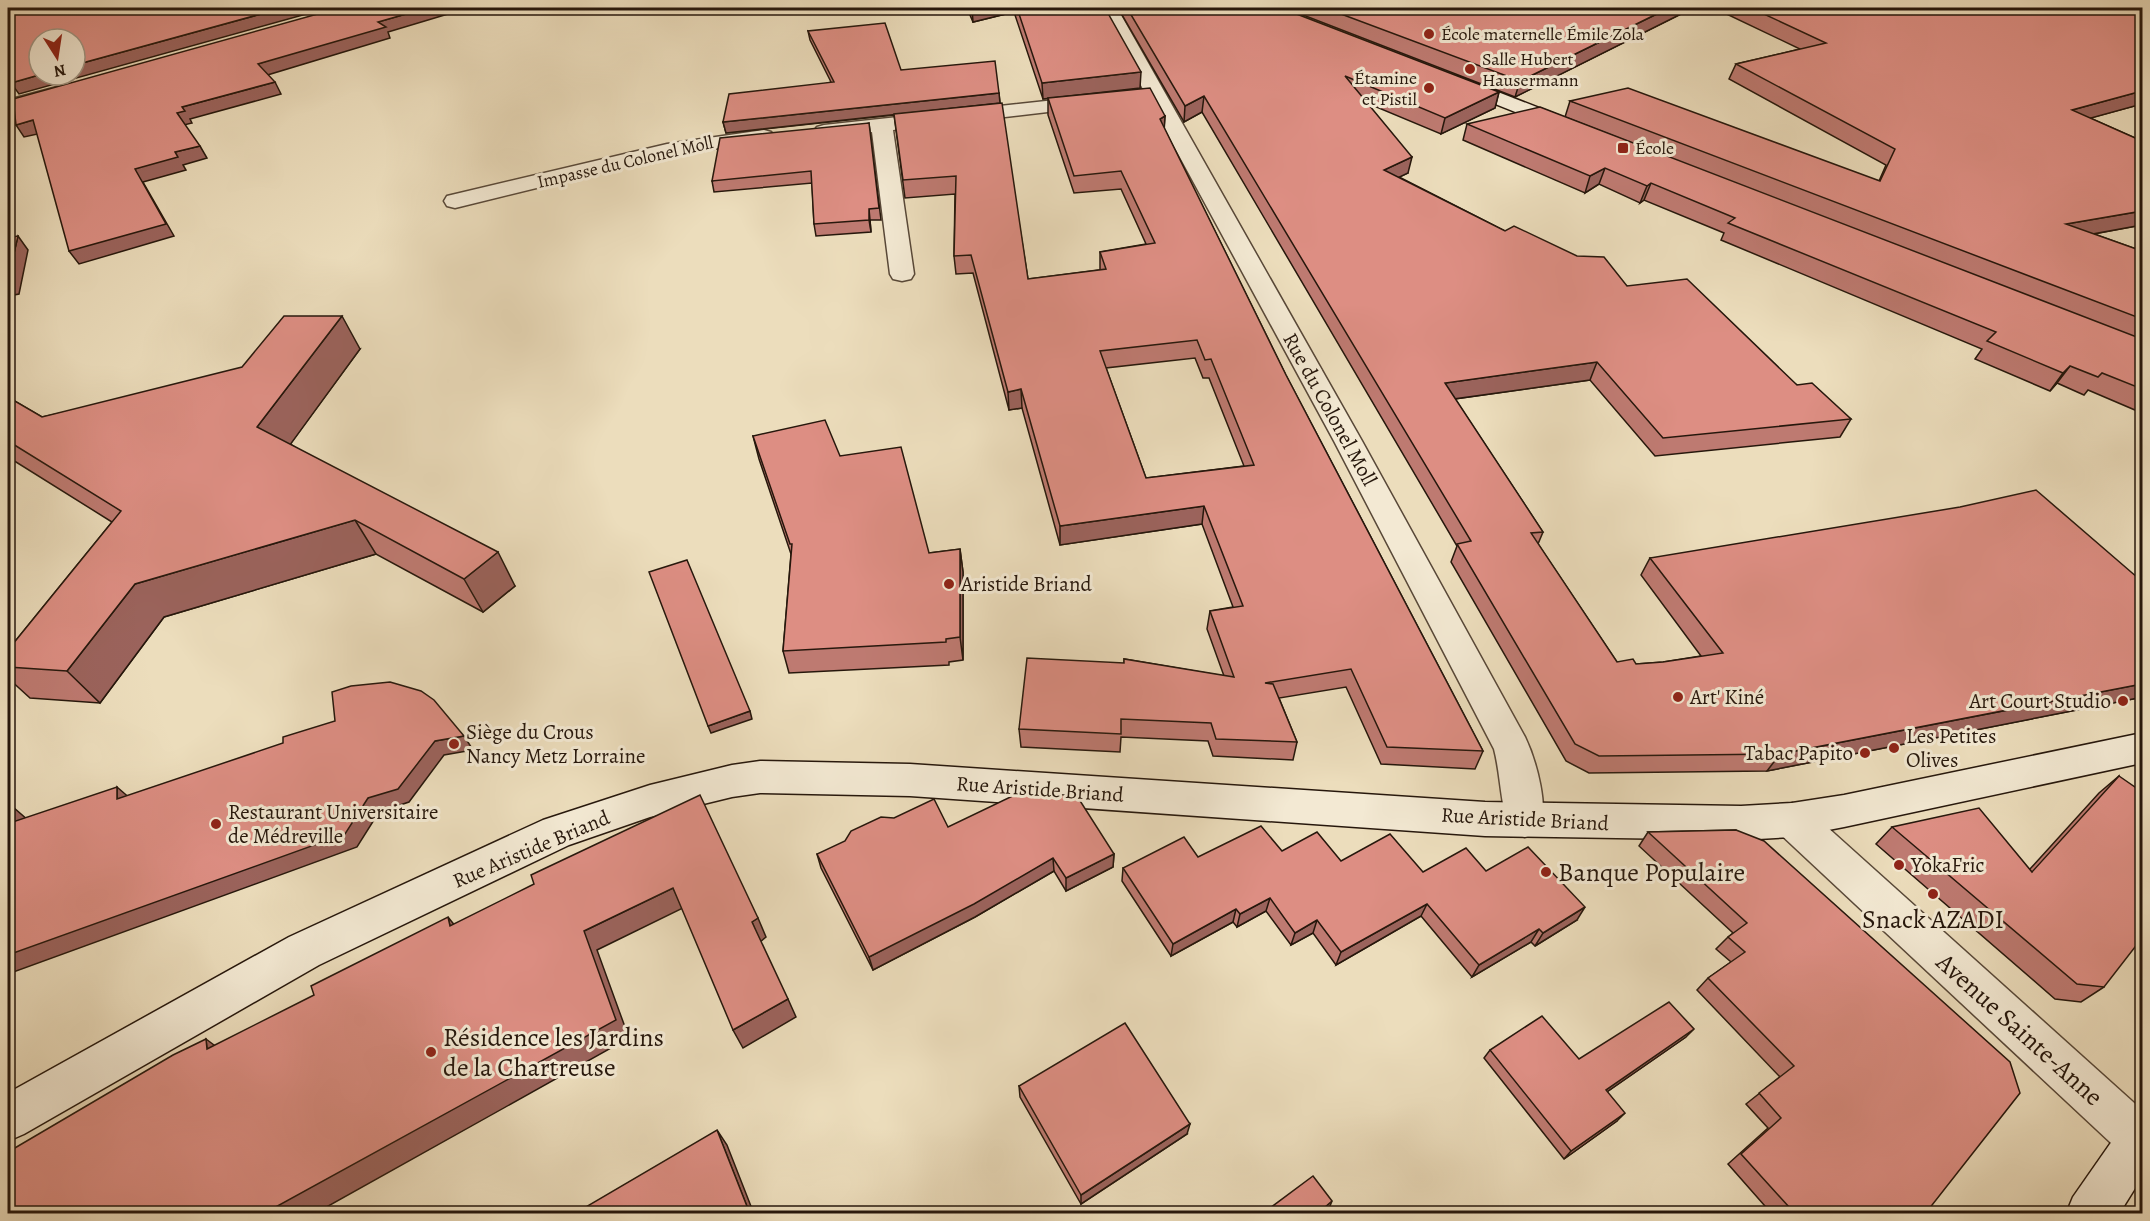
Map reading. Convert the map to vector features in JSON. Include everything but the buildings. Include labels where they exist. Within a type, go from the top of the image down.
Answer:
[{"type":"street","name":"Rue du Colonel Moll","points":[[1108,8],[1135,98],[1348,441],[1512,748],[1519,774],[1525,820]]},
{"type":"street","points":[[1438,74],[1590,135]]},
{"type":"street","points":[[8,106],[71,89]]},
{"type":"street","name":"Impasse du Colonel Moll","points":[[455,201],[698,144],[1135,98]]},
{"type":"street","points":[[882,126],[902,274]]},
{"type":"street","name":"Rue Aristide Briand","points":[[8,1118],[304,951],[557,832],[617,812],[722,783],[760,777],[910,780],[1525,820],[1612,823],[1792,820],[2142,748]]},
{"type":"street","name":"Avenue Sainte-Anne","points":[[1792,820],[2142,1139]]},
{"type":"street","points":[[2090,1214],[2142,1139]]},
{"type":"place","name":"École maternelle Émile Zola","points":[[1429,34]]},
{"type":"place","name":"Salle Hubert Hausermann","points":[[1470,69]]},
{"type":"place","name":"Étamine et Pistil","points":[[1429,88]]},
{"type":"place","name":"École","points":[[1623,148]]},
{"type":"place","name":"Aristide Briand","points":[[949,584]]},
{"type":"place","name":"Art' Kiné","points":[[1678,697]]},
{"type":"place","name":"Art Court Studio","points":[[2123,701]]},
{"type":"place","name":"Siège du Crous Nancy Metz Lorraine","points":[[454,744]]},
{"type":"place","name":"Les Petites Olives","points":[[1894,748]]},
{"type":"place","name":"Tabac Papito","points":[[1865,753]]},
{"type":"place","name":"Restaurant Universitaire de Médreville","points":[[216,824]]},
{"type":"place","name":"YokaFric","points":[[1899,865]]},
{"type":"place","name":"Banque Populaire","points":[[1546,872]]},
{"type":"place","name":"Snack AZADI","points":[[1933,894]]},
{"type":"place","name":"Résidence les Jardins de la Chartreuse","points":[[431,1052]]}]
